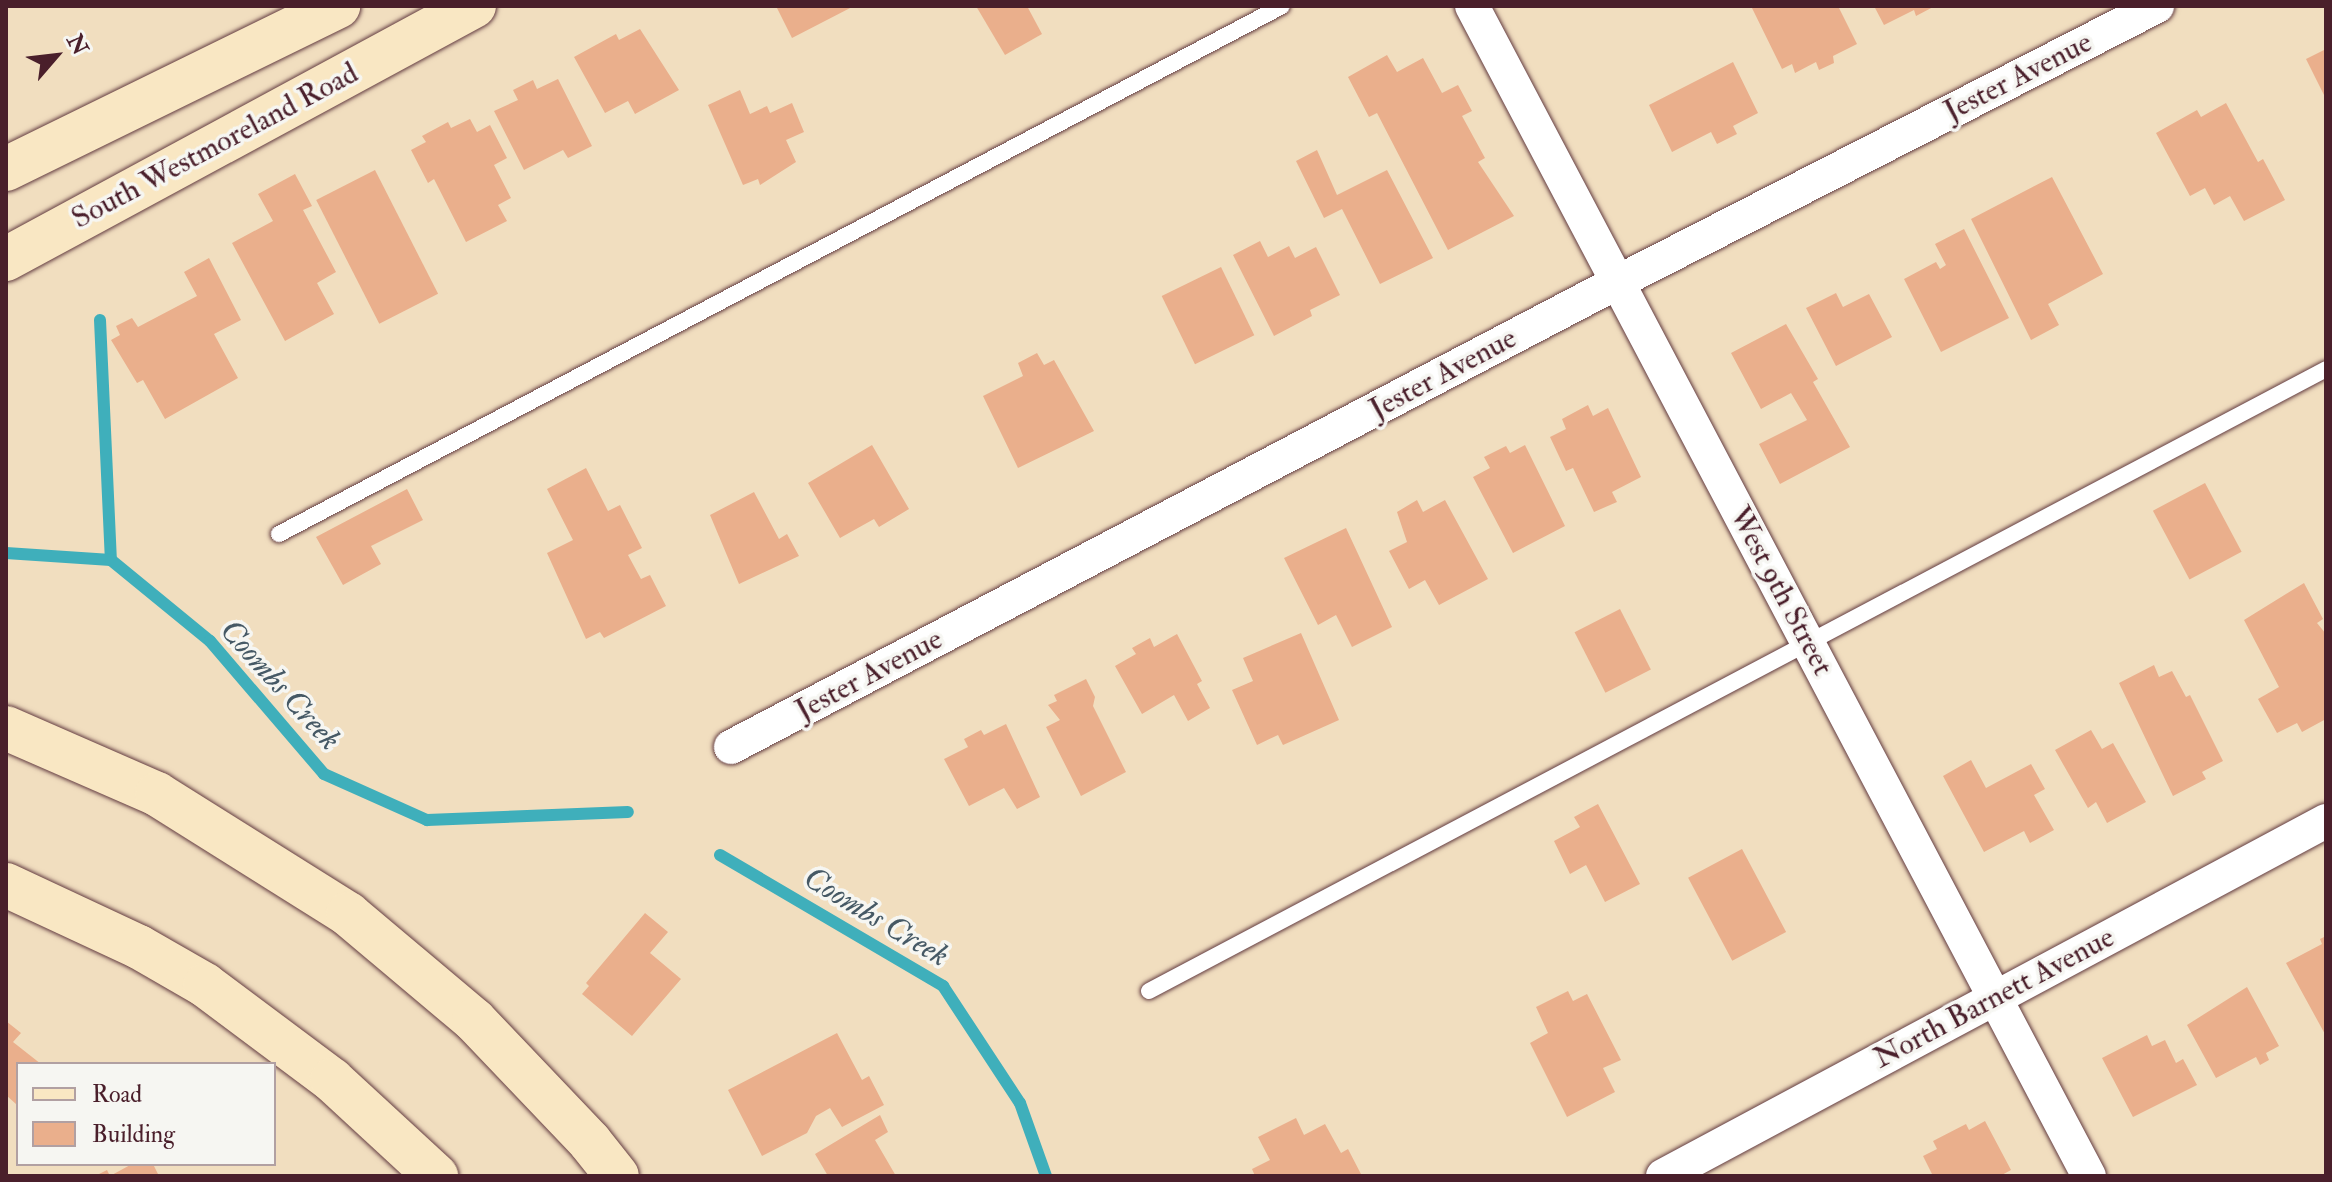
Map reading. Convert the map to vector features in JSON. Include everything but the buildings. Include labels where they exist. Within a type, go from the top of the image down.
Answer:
[{"type":"main road","points":[[6,169],[338,6]]},
{"type":"main road","name":"South Westmoreland Road","points":[[6,259],[474,6]]},
{"type":"main road","points":[[6,728],[157,794],[348,914],[474,1020],[590,1142],[617,1176]]},
{"type":"main road","points":[[6,885],[139,947],[205,985],[332,1080],[436,1176]]},
{"type":"street","name":"West 9th Street","points":[[1472,6],[2089,1176]]},
{"type":"street","name":"Jester Avenue","points":[[731,747],[1616,283],[2157,6]]},
{"type":"street","name":"North Barnett Avenue","points":[[1663,1176],[2326,821]]},
{"type":"lane","points":[[279,534],[1282,6]]},
{"type":"lane","points":[[1149,991],[2326,369]]},
{"type":"waterway","points":[[100,320],[111,560]]},
{"type":"waterway","name":"Coombs Creek","points":[[6,553],[111,560],[210,641],[324,774],[427,820],[628,812]]},
{"type":"waterway","name":"Coombs Creek","points":[[720,855],[943,986],[1020,1103],[1046,1176]]}]
